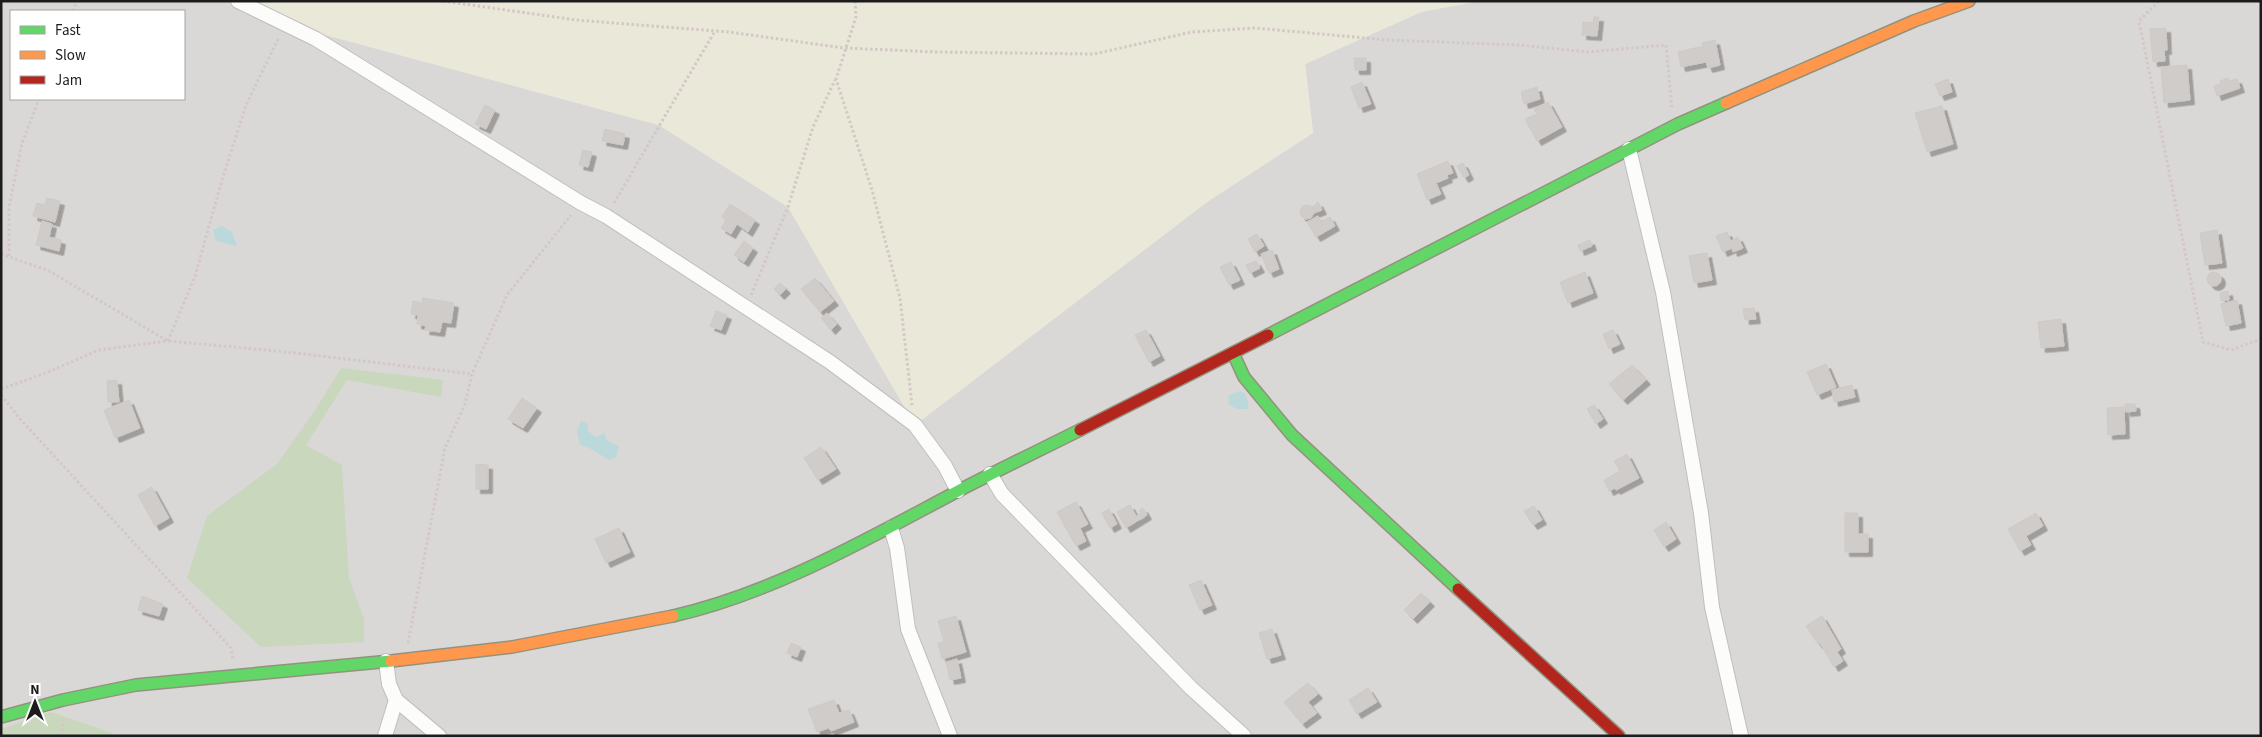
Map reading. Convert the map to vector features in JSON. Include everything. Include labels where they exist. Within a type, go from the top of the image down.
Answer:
[{"type":"main road","points":[[1,717],[63,700],[136,685],[235,677],[512,647],[634,625],[704,609],[769,585],[890,528],[990,474],[1233,353],[1678,124],[1914,21],[1969,1]]},
{"type":"main road","points":[[1233,353],[1244,377],[1292,434],[1533,659],[1619,736]]},
{"type":"street","points":[[238,1],[316,39],[581,203],[606,216],[830,362],[914,425],[945,466],[958,491]]},
{"type":"street","points":[[1629,149],[1663,292],[1701,513],[1712,607],[1741,736]]},
{"type":"street","points":[[990,474],[1002,494],[1191,688],[1244,736]]},
{"type":"street","points":[[890,528],[897,548],[908,629],[950,736]]},
{"type":"street","points":[[386,661],[389,684],[396,700],[439,736]]},
{"type":"street","points":[[385,736],[396,700]]},
{"type":"path","points":[[443,1],[576,20],[715,31],[844,48],[936,52],[1094,54],[1192,32],[1255,28],[1387,40],[1520,46],[1588,52],[1666,45],[1670,104],[1678,124]]},
{"type":"path","points":[[745,308],[788,207],[813,127],[836,79],[844,48],[856,18],[855,1]]},
{"type":"path","points":[[2159,1],[2139,21],[2203,342],[2231,350],[2261,339]]},
{"type":"path","points":[[168,341],[195,276],[222,180],[246,105],[285,24]]},
{"type":"path","points":[[606,216],[715,31]]},
{"type":"path","points":[[836,79],[872,190],[900,298],[914,425]]},
{"type":"path","points":[[9,256],[9,207],[22,143],[39,100]]},
{"type":"path","points":[[405,658],[445,448],[465,404],[472,374],[507,295],[581,203]]},
{"type":"path","points":[[1,254],[49,271],[168,341]]},
{"type":"path","points":[[1,389],[46,373],[99,350],[168,341],[287,352],[472,374]]},
{"type":"path","points":[[1,395],[41,442],[231,648],[235,677]]},
{"type":"shaded area","points":[[1,1],[256,1],[285,24],[659,125],[788,207],[915,425],[1207,202],[1313,133],[1305,64],[1421,12],[1479,1],[2261,1],[2261,736],[1,736]]},
{"type":"shaded area","points":[[256,1],[1479,1],[1421,12],[1305,64],[1313,132],[1207,202],[915,425],[788,207],[659,125],[285,24]]},
{"type":"green space","points":[[341,368],[443,380],[441,397],[347,380],[306,445],[342,465],[349,578],[364,619],[364,642],[261,647],[187,578],[207,516],[277,464],[312,415]]},
{"type":"green space","points":[[51,712],[112,733],[111,736],[1,736],[1,729]]},
{"type":"water","points":[[222,226],[232,232],[237,246],[216,241],[213,230]]},
{"type":"water","points":[[1239,391],[1245,393],[1248,409],[1237,409],[1229,405],[1228,396]]},
{"type":"water","points":[[581,420],[588,424],[588,431],[596,437],[605,433],[606,440],[619,446],[616,457],[609,460],[580,445],[577,432]]},
{"type":"building","points":[[1594,17],[1599,17],[1597,36],[1582,35],[1583,22],[1593,23]]},
{"type":"building","points":[[2166,28],[2167,50],[2164,50],[2165,61],[2153,62],[2150,29]]},
{"type":"building","points":[[1715,40],[1720,65],[1708,68],[1706,62],[1681,67],[1678,52],[1703,46],[1702,43]]},
{"type":"building","points":[[1354,58],[1366,58],[1366,70],[1355,70]]},
{"type":"building","points":[[2187,65],[2190,100],[2164,103],[2161,67]]},
{"type":"building","points":[[2228,78],[2229,81],[2237,79],[2240,88],[2217,96],[2214,86],[2221,84],[2220,81]]},
{"type":"building","points":[[1948,79],[1952,92],[1940,96],[1935,84]]},
{"type":"building","points":[[1362,82],[1371,104],[1359,108],[1351,87]]},
{"type":"building","points":[[1537,87],[1540,99],[1524,104],[1521,92]]},
{"type":"building","points":[[1548,102],[1562,127],[1537,141],[1525,119],[1537,114],[1534,109]]},
{"type":"building","points":[[485,105],[495,110],[486,129],[475,124]]},
{"type":"building","points":[[1942,106],[1953,144],[1927,152],[1915,113]]},
{"type":"building","points":[[605,129],[625,134],[623,145],[602,141]]},
{"type":"building","points":[[583,150],[592,152],[588,167],[579,165]]},
{"type":"building","points":[[1448,161],[1453,173],[1447,175],[1448,178],[1436,183],[1441,194],[1427,200],[1417,174]]},
{"type":"building","points":[[1463,163],[1469,175],[1464,178],[1457,166]]},
{"type":"building","points":[[47,198],[60,201],[55,222],[33,216],[37,203],[45,205]]},
{"type":"building","points":[[1318,202],[1322,210],[1314,213],[1311,218],[1306,219],[1301,216],[1300,211],[1303,206],[1313,207]]},
{"type":"building","points":[[730,204],[755,220],[748,232],[737,224],[731,234],[721,228],[726,220],[722,217]]},
{"type":"building","points":[[1318,216],[1321,222],[1330,217],[1335,226],[1316,237],[1307,222]]},
{"type":"building","points":[[42,221],[52,224],[49,237],[61,240],[59,251],[36,245]]},
{"type":"building","points":[[2217,230],[2222,263],[2205,265],[2200,233]]},
{"type":"building","points":[[1727,232],[1731,241],[1738,237],[1743,248],[1733,252],[1732,248],[1723,252],[1716,236]]},
{"type":"building","points":[[1257,234],[1264,246],[1255,252],[1248,239]]},
{"type":"building","points":[[1590,240],[1592,246],[1580,251],[1578,245]]},
{"type":"building","points":[[744,241],[753,248],[744,262],[734,255]]},
{"type":"building","points":[[1272,250],[1279,269],[1269,273],[1261,254]]},
{"type":"building","points":[[1707,253],[1712,280],[1694,283],[1689,256]]},
{"type":"building","points":[[1256,261],[1260,268],[1250,273],[1246,265]]},
{"type":"building","points":[[1231,262],[1240,280],[1229,285],[1220,267]]},
{"type":"building","points":[[1585,272],[1593,293],[1568,303],[1560,282]]},
{"type":"building","points":[[2211,272],[2217,272],[2221,279],[2217,286],[2211,286],[2207,282],[2207,276]]},
{"type":"building","points":[[815,278],[834,301],[820,312],[801,289]]},
{"type":"building","points":[[780,283],[786,289],[780,295],[774,289]]},
{"type":"building","points":[[2228,291],[2229,300],[2221,301],[2220,293]]},
{"type":"building","points":[[423,298],[454,303],[451,323],[442,322],[440,332],[425,330],[426,326],[417,324],[418,315],[411,314],[413,301],[422,303]]},
{"type":"building","points":[[2237,300],[2241,323],[2226,326],[2221,304]]},
{"type":"building","points":[[1754,308],[1756,319],[1745,320],[1743,309]]},
{"type":"building","points":[[716,311],[727,315],[721,330],[710,326]]},
{"type":"building","points":[[827,313],[837,324],[831,330],[821,318]]},
{"type":"building","points":[[2061,319],[2064,346],[2041,348],[2038,322]]},
{"type":"building","points":[[1146,330],[1160,356],[1149,362],[1135,335]]},
{"type":"building","points":[[1613,330],[1620,344],[1609,349],[1603,334]]},
{"type":"building","points":[[1826,364],[1836,387],[1817,395],[1807,372]]},
{"type":"building","points":[[1632,365],[1646,380],[1623,400],[1609,384]]},
{"type":"building","points":[[117,380],[119,402],[108,402],[107,381]]},
{"type":"building","points":[[1852,385],[1855,397],[1834,402],[1832,390]]},
{"type":"building","points":[[522,398],[537,408],[523,428],[508,419]]},
{"type":"building","points":[[129,400],[140,428],[115,438],[104,410]]},
{"type":"building","points":[[2125,404],[2135,404],[2136,411],[2126,412]]},
{"type":"building","points":[[1594,405],[1603,419],[1596,424],[1587,409]]},
{"type":"building","points":[[2124,407],[2125,434],[2108,435],[2107,408]]},
{"type":"building","points":[[821,447],[836,469],[818,480],[804,458]]},
{"type":"building","points":[[1627,454],[1639,478],[1616,490],[1615,488],[1609,491],[1604,480],[1620,471],[1614,461]]},
{"type":"building","points":[[476,464],[488,465],[488,489],[476,489]]},
{"type":"building","points":[[152,487],[169,518],[155,526],[138,495]]},
{"type":"building","points":[[1076,502],[1088,524],[1080,528],[1086,541],[1076,546],[1057,512]]},
{"type":"building","points":[[1130,505],[1136,516],[1141,513],[1139,511],[1143,508],[1147,515],[1126,528],[1117,512]]},
{"type":"building","points":[[1534,506],[1542,520],[1533,525],[1524,511]]},
{"type":"building","points":[[1109,509],[1117,524],[1110,528],[1102,513]]},
{"type":"building","points":[[1845,513],[1858,513],[1858,534],[1868,534],[1868,552],[1845,552]]},
{"type":"building","points":[[2036,513],[2043,526],[2026,536],[2031,545],[2020,551],[2008,529]]},
{"type":"building","points":[[1666,522],[1676,539],[1664,547],[1654,530]]},
{"type":"building","points":[[619,528],[630,552],[606,563],[595,539]]},
{"type":"building","points":[[1201,580],[1212,605],[1200,610],[1189,585]]},
{"type":"building","points":[[1421,593],[1430,602],[1413,619],[1404,610]]},
{"type":"building","points":[[142,596],[163,604],[159,616],[138,610]]},
{"type":"building","points":[[956,616],[966,652],[942,659],[938,643],[944,642],[938,621]]},
{"type":"building","points":[[1822,616],[1841,649],[1837,652],[1843,661],[1834,667],[1820,643],[1818,644],[1806,626]]},
{"type":"building","points":[[1272,629],[1281,655],[1267,659],[1259,633]]},
{"type":"building","points":[[791,643],[801,647],[797,657],[787,653]]},
{"type":"building","points":[[957,659],[961,678],[950,680],[946,662]]},
{"type":"building","points":[[1308,683],[1318,694],[1308,702],[1317,713],[1302,724],[1284,702]]},
{"type":"building","points":[[1368,688],[1377,702],[1357,714],[1349,700]]},
{"type":"building","points":[[834,700],[839,713],[849,710],[854,722],[831,731],[829,728],[817,732],[808,709]]},
{"type":"traffic: fast","points":[[1268,335],[1678,124],[1726,103]]},
{"type":"traffic: fast","points":[[1233,353],[1244,377],[1292,435],[1458,589]]},
{"type":"traffic: fast","points":[[673,616],[711,606],[784,579],[854,546],[973,483],[1080,430]]},
{"type":"traffic: fast","points":[[1,717],[63,700],[136,685],[391,661]]},
{"type":"traffic: slow","points":[[1726,103],[1914,21],[1969,1]]},
{"type":"traffic: slow","points":[[391,661],[512,647],[673,616]]},
{"type":"traffic: jam","points":[[1080,430],[1268,335]]},
{"type":"traffic: jam","points":[[1458,589],[1619,736]]}]
